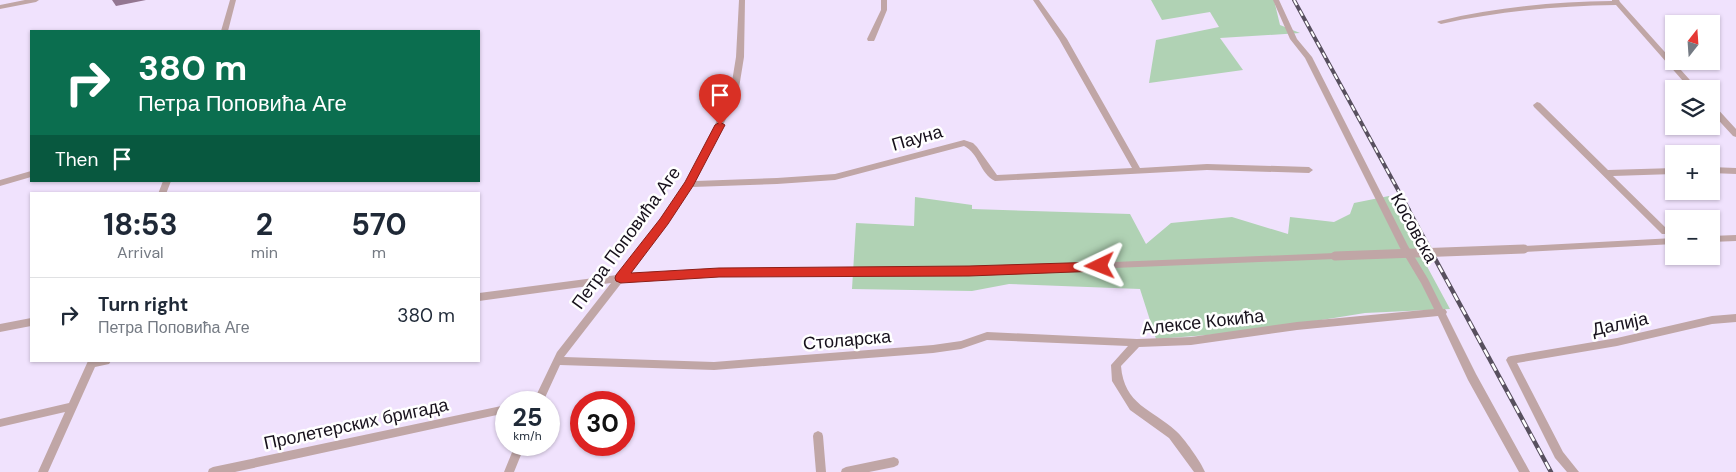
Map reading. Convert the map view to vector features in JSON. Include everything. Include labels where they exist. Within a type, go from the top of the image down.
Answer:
[{"type":"street","points":[[0,7],[36,0]]},
{"type":"street","points":[[224,30],[233,0]]},
{"type":"street","name":"Петра Поповића Аге","points":[[543,391],[557,361],[664,222],[690,184],[734,94],[740,57],[742,0]]},
{"type":"street","points":[[871,39],[884,10],[884,0]]},
{"type":"street","points":[[1036,0],[1064,39],[1138,172]]},
{"type":"street","name":"Косовска","points":[[1276,0],[1294,39],[1308,57],[1404,248],[1442,312],[1472,377],[1525,472]]},
{"type":"street","points":[[1441,22],[1480,12],[1518,7],[1616,2],[1686,80]]},
{"type":"street","points":[[1537,106],[1608,173],[1610,179],[1665,232]]},
{"type":"street","points":[[1720,117],[1736,134]]},
{"type":"street","name":"Пауна","points":[[690,184],[836,177],[964,142],[971,144],[990,174],[995,178],[1207,167],[1309,170]]},
{"type":"street","points":[[1608,173],[1665,171]]},
{"type":"street","points":[[1720,171],[1736,172]]},
{"type":"street","points":[[0,182],[30,174]]},
{"type":"street","points":[[1720,239],[1736,238]]},
{"type":"street","points":[[480,296],[621,278],[719,272],[969,271],[1524,249],[1665,241]]},
{"type":"street","name":"Алексе Кокића","points":[[1200,472],[1173,435],[1134,407],[1117,381],[1116,364],[1137,343],[1191,341],[1297,326],[1442,312]]},
{"type":"street","name":"Далија","points":[[1574,472],[1559,455],[1511,360],[1617,342],[1712,320],[1736,318]]},
{"type":"street","points":[[0,328],[30,322]]},
{"type":"street","name":"Столарска","points":[[557,361],[714,366],[933,349],[961,345],[987,336],[1137,343]]},
{"type":"street","points":[[43,472],[92,363]]},
{"type":"street","points":[[0,423],[73,406]]},
{"type":"street","name":"Пролетерских бригада","points":[[213,472],[495,411]]},
{"type":"street","points":[[818,436],[821,472]]},
{"type":"street","points":[[509,472],[516,456]]},
{"type":"street","points":[[846,472],[894,462]]},
{"type":"green space","points":[[1151,0],[1274,0],[1280,25],[1300,33],[1220,38],[1243,70],[1149,83],[1156,40],[1219,27],[1210,12],[1162,20]]},
{"type":"green space","points":[[1389,196],[1450,309],[1365,313],[1246,332],[1156,339],[1140,289],[1009,284],[972,291],[852,289],[856,223],[914,226],[915,197],[972,205],[972,209],[1130,214],[1146,244],[1171,223],[1232,217],[1288,234],[1290,217],[1334,222],[1350,214],[1354,203]]},
{"type":"railway","points":[[1294,0],[1409,210]]},
{"type":"railway","points":[[1408,209],[1551,472]]},
{"type":"route","points":[[720,125],[690,184],[664,222],[621,278],[719,272],[969,271],[1100,266]]}]
